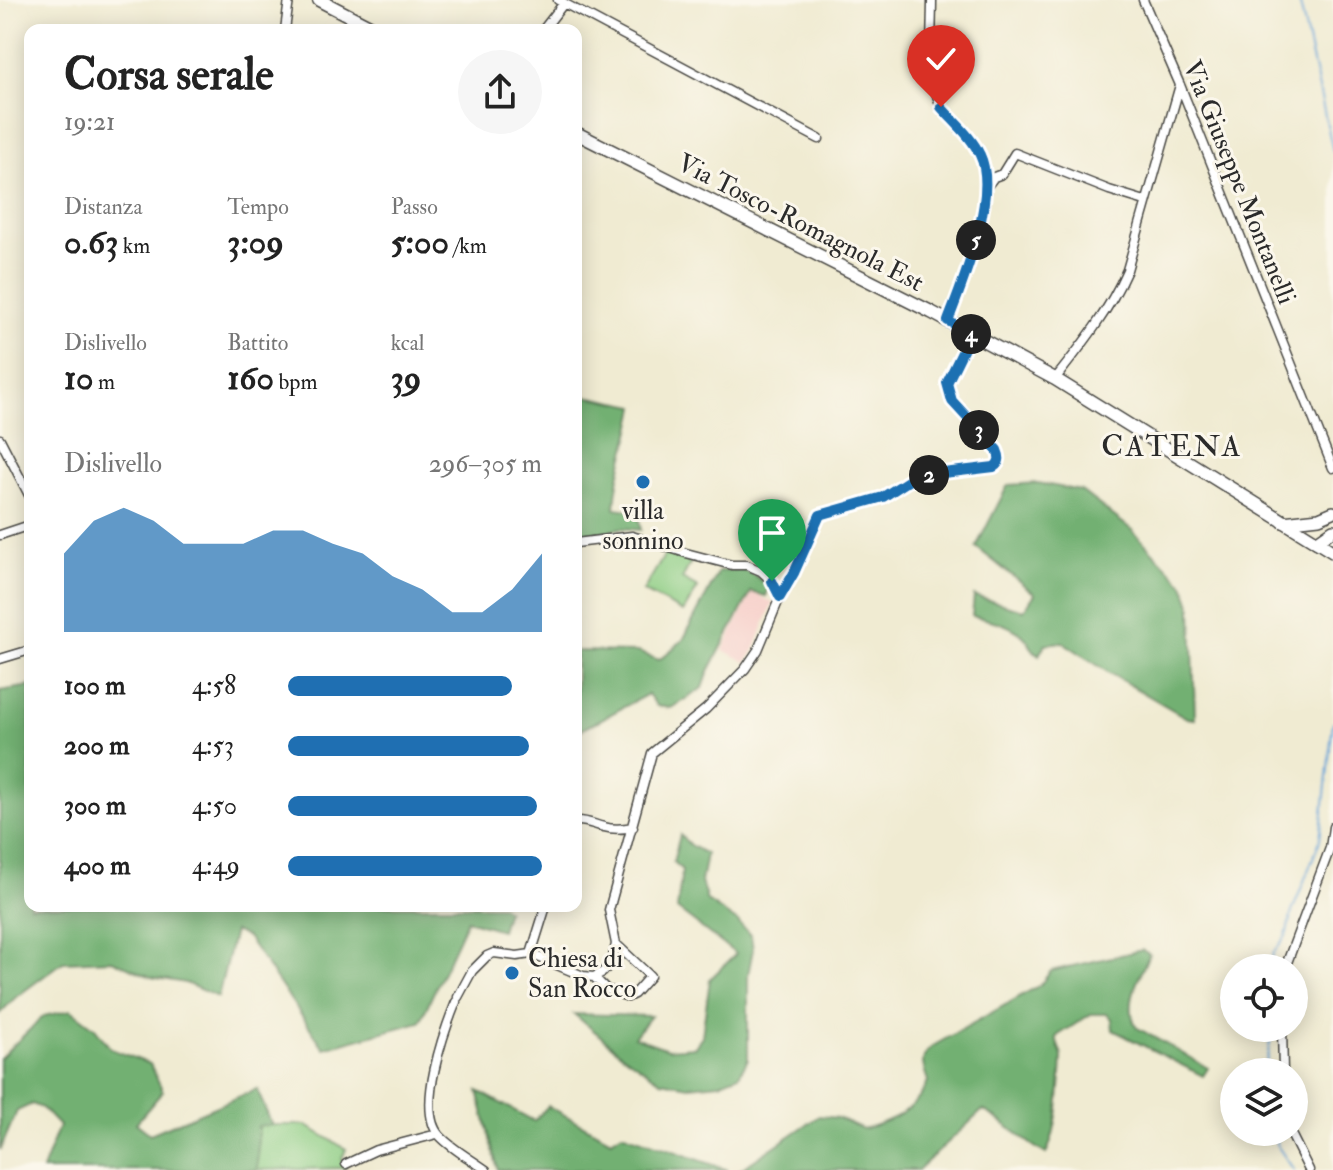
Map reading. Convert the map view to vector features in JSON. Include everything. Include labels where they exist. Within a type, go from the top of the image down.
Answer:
[{"type":"main road","points":[[319,0],[365,24]]},
{"type":"main road","name":"Via Tosco-Romagnola Est","points":[[582,136],[948,321],[1055,379],[1333,552]]},
{"type":"main road","points":[[1283,522],[1319,518],[1333,512]]},
{"type":"main road","points":[[1316,542],[1319,518]]},
{"type":"main road","points":[[1316,542],[1333,530]]},
{"type":"street","points":[[286,24],[289,0]]},
{"type":"street","points":[[932,0],[935,86],[941,107],[979,151],[987,186],[976,240],[948,321]]},
{"type":"street","name":"Via Giuseppe Montanelli","points":[[1143,0],[1333,468]]},
{"type":"street","points":[[547,24],[561,2],[819,139]]},
{"type":"street","points":[[1055,379],[1100,321],[1127,270],[1180,85]]},
{"type":"street","points":[[987,186],[994,177],[1002,174],[1015,153],[1145,201]]},
{"type":"street","points":[[486,1170],[437,1134],[432,1117],[432,1077],[457,999],[472,971],[494,953],[531,954],[583,976],[594,977],[612,961],[616,944],[609,910],[652,753],[706,709],[745,669],[758,650],[820,515],[883,497],[908,481],[998,464],[997,450],[952,401],[947,383],[971,334]]},
{"type":"street","points":[[0,439],[24,485]]},
{"type":"street","points":[[0,535],[24,527]]},
{"type":"street","points":[[582,542],[632,536],[721,562],[747,565],[761,571],[772,581],[780,597]]},
{"type":"street","points":[[0,659],[24,652]]},
{"type":"street","points":[[582,820],[618,830],[633,827]]},
{"type":"street","points":[[1290,954],[1330,848],[1333,827]]},
{"type":"street","points":[[531,954],[544,912]]},
{"type":"street","points":[[594,977],[606,989],[628,997],[650,976],[616,944]]},
{"type":"street","points":[[346,1164],[376,1150],[437,1134]]},
{"type":"street","points":[[1297,1146],[1309,1170]]},
{"type":"shaded area","points":[[752,593],[773,602],[746,662],[723,650]]},
{"type":"green space","points":[[582,395],[636,406],[618,481],[615,508],[637,511],[641,530],[621,528],[582,536]]},
{"type":"green space","points":[[1038,483],[1081,491],[1132,530],[1184,584],[1192,608],[1195,719],[1187,718],[1109,673],[1063,642],[1045,644],[1039,655],[1015,630],[972,616],[974,596],[1024,610],[1035,594],[976,547],[1008,485]]},
{"type":"green space","points":[[667,551],[691,562],[682,579],[698,588],[683,612],[643,591]]},
{"type":"green space","points":[[743,570],[769,587],[766,596],[751,592],[703,688],[671,708],[657,706],[648,694],[582,729],[582,651],[638,652],[659,660],[683,640],[719,571]]},
{"type":"green space","points":[[24,687],[24,912],[506,912],[501,930],[467,920],[420,1022],[324,1048],[247,937],[234,931],[218,997],[185,983],[151,977],[112,960],[63,962],[0,1013],[0,691]]},
{"type":"green space","points":[[680,835],[706,854],[701,882],[707,901],[738,922],[751,936],[748,1059],[739,1075],[720,1083],[689,1086],[661,1081],[623,1055],[574,1014],[651,1016],[634,1037],[668,1049],[695,1047],[702,1036],[710,979],[736,954],[677,909],[682,870],[673,862]]},
{"type":"green space","points":[[1142,950],[1149,954],[1132,999],[1136,1027],[1208,1068],[1203,1076],[1113,1030],[1112,1019],[1107,1014],[1091,1014],[1057,1036],[1062,1059],[1059,1095],[1054,1132],[1046,1154],[983,1110],[918,1170],[740,1170],[819,1116],[838,1118],[863,1129],[894,1118],[911,1107],[924,1091],[928,1081],[924,1058],[933,1046],[1040,985],[1051,971]]},
{"type":"green space","points":[[71,1010],[95,1028],[111,1049],[150,1064],[163,1091],[136,1123],[150,1134],[257,1089],[272,1125],[258,1126],[257,1170],[42,1170],[59,1126],[42,1108],[32,1104],[17,1111],[0,1150],[0,1058],[44,1016]]},
{"type":"green space","points":[[478,1091],[534,1121],[548,1106],[611,1140],[622,1133],[728,1170],[498,1170]]},
{"type":"green space","points":[[258,1125],[305,1125],[346,1149],[342,1159],[346,1168],[257,1170]]},
{"type":"waterway","points":[[1299,0],[1333,151]]},
{"type":"waterway","points":[[1273,954],[1286,936],[1320,840],[1333,722]]},
{"type":"waterway","points":[[1267,1058],[1270,1042]]},
{"type":"waterway","points":[[1277,1146],[1294,1170]]},
{"type":"place","name":"villa sonnino","points":[[643,482]]},
{"type":"place","name":"Chiesa di San Rocco","points":[[512,973]]},
{"type":"district","name":"CATENA","points":[[1172,446]]},
{"type":"route","points":[[772,581],[780,597],[820,515],[883,497],[908,481],[935,474],[994,467],[1000,459],[991,441],[952,401],[947,383],[971,334],[948,321],[976,240],[987,186],[979,151],[941,107]]}]
